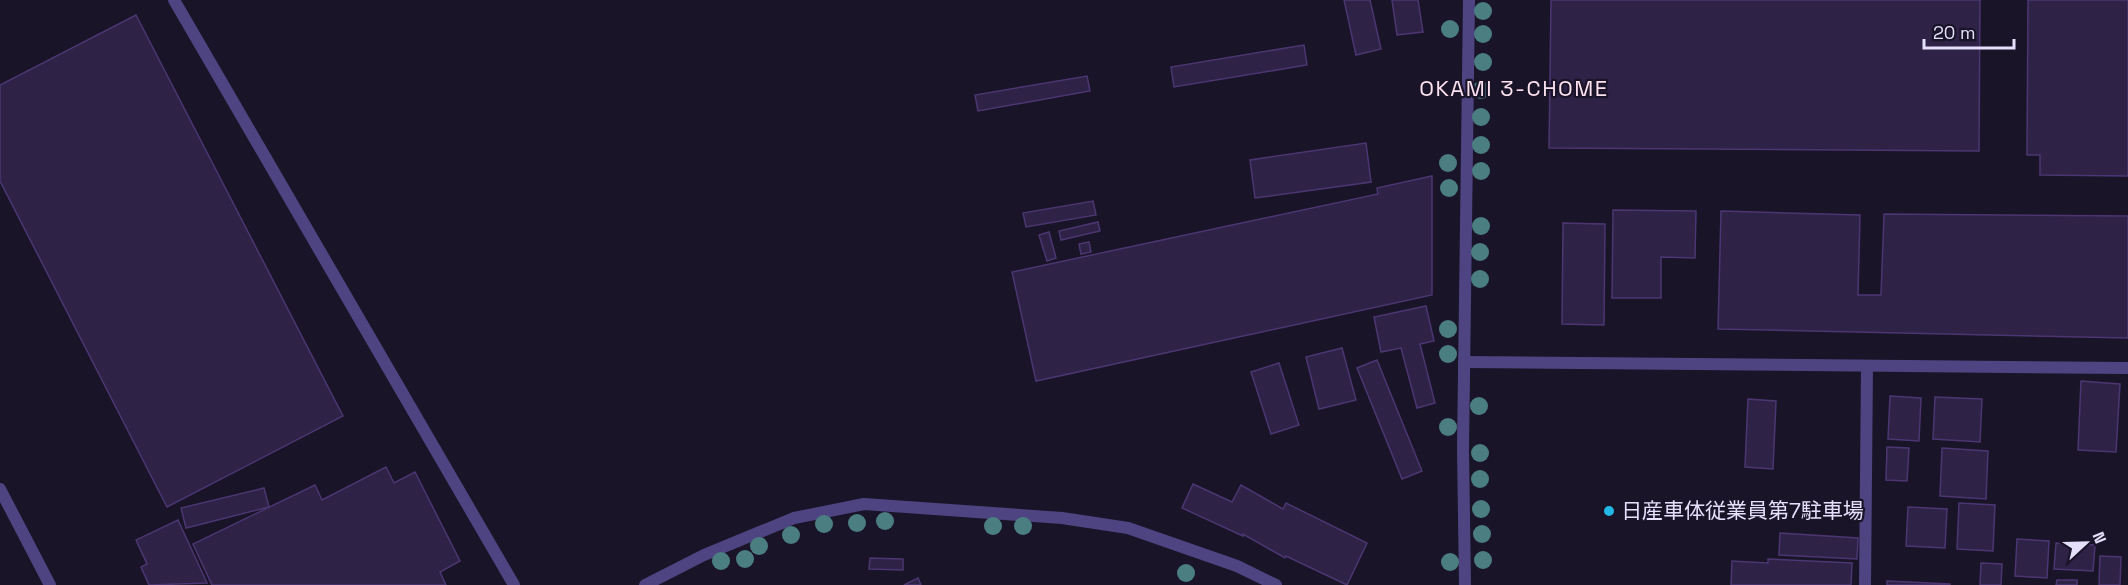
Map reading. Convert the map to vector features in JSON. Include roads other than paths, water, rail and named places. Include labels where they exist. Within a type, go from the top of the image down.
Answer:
[{"type":"street","points":[[174,0],[514,585]]},
{"type":"street","points":[[1465,585],[1464,362],[1468,0]]},
{"type":"street","points":[[1464,362],[2128,368]]},
{"type":"street","points":[[1865,585],[1867,366]]},
{"type":"street","points":[[0,489],[51,585]]},
{"type":"street","points":[[645,585],[704,555],[794,518],[864,504],[1062,518],[1128,528],[1237,566],[1276,585]]},
{"type":"place","name":"日産車体従業員第7駐車場","points":[[1609,511]]},
{"type":"district","name":"OKAMI 3-CHOME","points":[[1514,88]]}]
